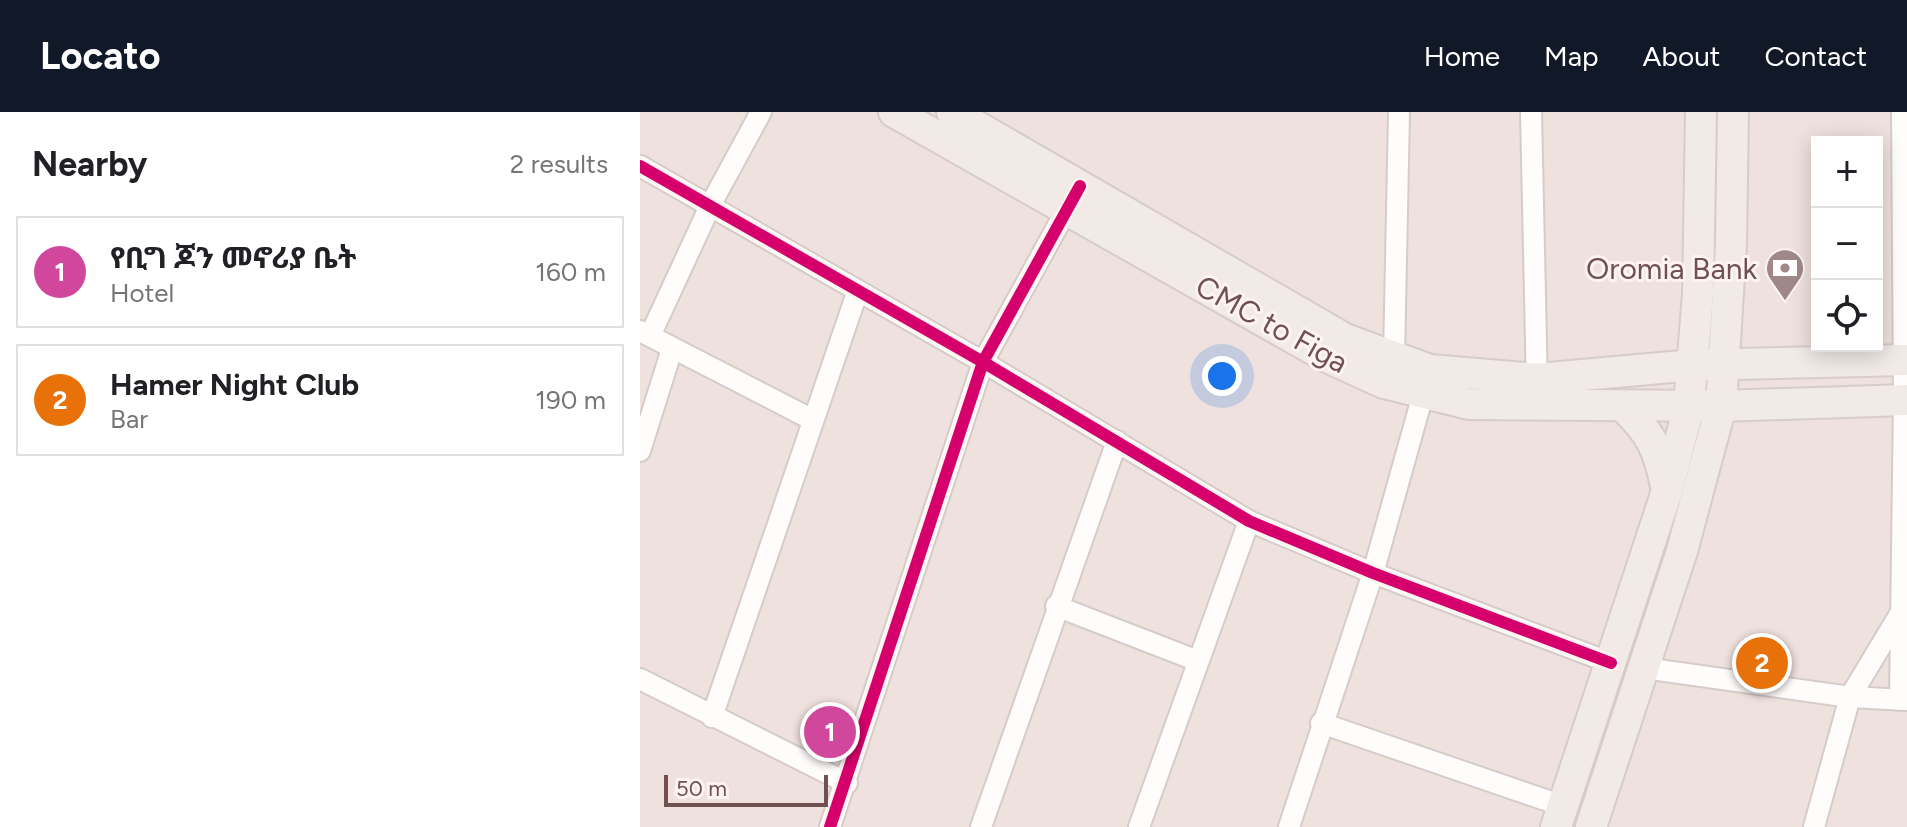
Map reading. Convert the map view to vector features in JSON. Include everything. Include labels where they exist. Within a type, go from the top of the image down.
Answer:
[{"type":"main road","points":[[894,112],[1073,198],[1345,339],[1389,370],[1426,382],[1538,393],[1623,406],[1906,400]]},
{"type":"main road","points":[[952,112],[1073,198]]},
{"type":"main road","points":[[1560,816],[1667,491],[1689,406],[1694,365],[1701,112]]},
{"type":"main road","points":[[1591,827],[1703,482],[1721,406],[1733,112]]},
{"type":"main road","points":[[1538,393],[1694,365],[1906,360]]},
{"type":"main road","points":[[1623,406],[1648,431],[1659,451],[1667,491]]},
{"type":"street","points":[[761,112],[645,333],[811,419]]},
{"type":"street","points":[[1389,370],[1399,112]]},
{"type":"street","points":[[1531,112],[1538,393]]},
{"type":"street","points":[[1644,668],[1850,697],[1903,700],[1901,611],[1906,360],[1902,112]]},
{"type":"street","points":[[640,166],[711,204],[857,293],[983,362],[1249,521],[1373,573],[1611,663]]},
{"type":"street","points":[[830,827],[983,362],[1073,198]]},
{"type":"street","points":[[712,717],[811,419],[857,293]]},
{"type":"street","points":[[641,444],[672,349]]},
{"type":"street","points":[[1289,827],[1373,573],[1426,382]]},
{"type":"street","points":[[981,827],[1056,606],[1117,441]]},
{"type":"street","points":[[1139,827],[1249,521]]},
{"type":"street","points":[[1056,606],[1198,661]]},
{"type":"street","points":[[1814,827],[1850,697],[1901,611]]},
{"type":"street","points":[[640,679],[847,783]]},
{"type":"street","points":[[1321,723],[1560,816]]},
{"type":"shaded area","points":[[640,112],[1907,112],[1907,827],[640,827]]},
{"type":"cycle path","points":[[640,166],[983,362],[1249,521],[1373,573],[1611,663]]},
{"type":"cycle path","points":[[830,827],[983,362],[1080,186]]},
{"type":"place","name":"Oromia Bank","points":[[1785,302]]},
{"type":"place","name":"Hamer Night Club","points":[[1762,663]]},
{"type":"place","name":"የቢግ ጆን መኖሪያ ቤት","points":[[830,732]]}]
